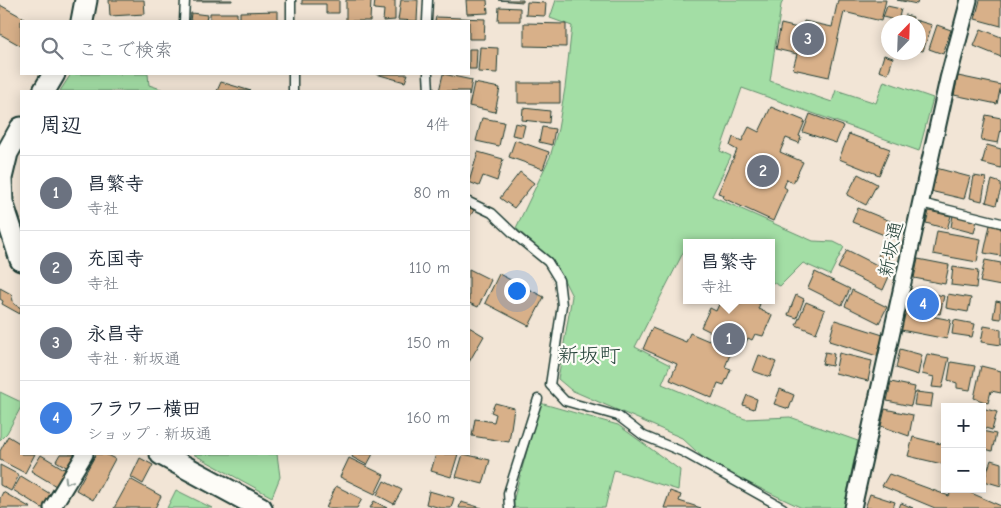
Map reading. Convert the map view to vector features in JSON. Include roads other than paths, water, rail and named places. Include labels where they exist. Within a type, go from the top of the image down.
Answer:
[{"type":"street","points":[[82,20],[86,0]]},
{"type":"street","name":"新坂通","points":[[853,508],[948,79],[969,0]]},
{"type":"street","points":[[45,90],[53,75]]},
{"type":"street","points":[[20,130],[7,153],[1,178],[2,202],[20,257]]},
{"type":"street","points":[[52,508],[84,455]]},
{"type":"street","points":[[163,455],[262,508]]},
{"type":"lane","points":[[184,20],[185,0]]},
{"type":"lane","points":[[291,0],[292,20]]},
{"type":"lane","points":[[427,20],[428,0]]},
{"type":"lane","points":[[293,75],[293,90]]},
{"type":"lane","points":[[428,75],[429,90]]},
{"type":"lane","points":[[470,202],[492,213],[548,262],[559,280],[562,306],[550,384],[565,401],[618,416],[644,436],[683,452],[783,508]]},
{"type":"lane","points":[[921,202],[1001,223]]},
{"type":"lane","points":[[509,508],[508,493],[538,398]]},
{"type":"place","name":"永昌寺","points":[[808,39]]},
{"type":"place","name":"充国寺","points":[[763,171]]},
{"type":"place","name":"フラワー横田","points":[[923,304]]},
{"type":"place","name":"昌繁寺","points":[[729,339]]},
{"type":"district","name":"新坂町","points":[[589,355]]}]
